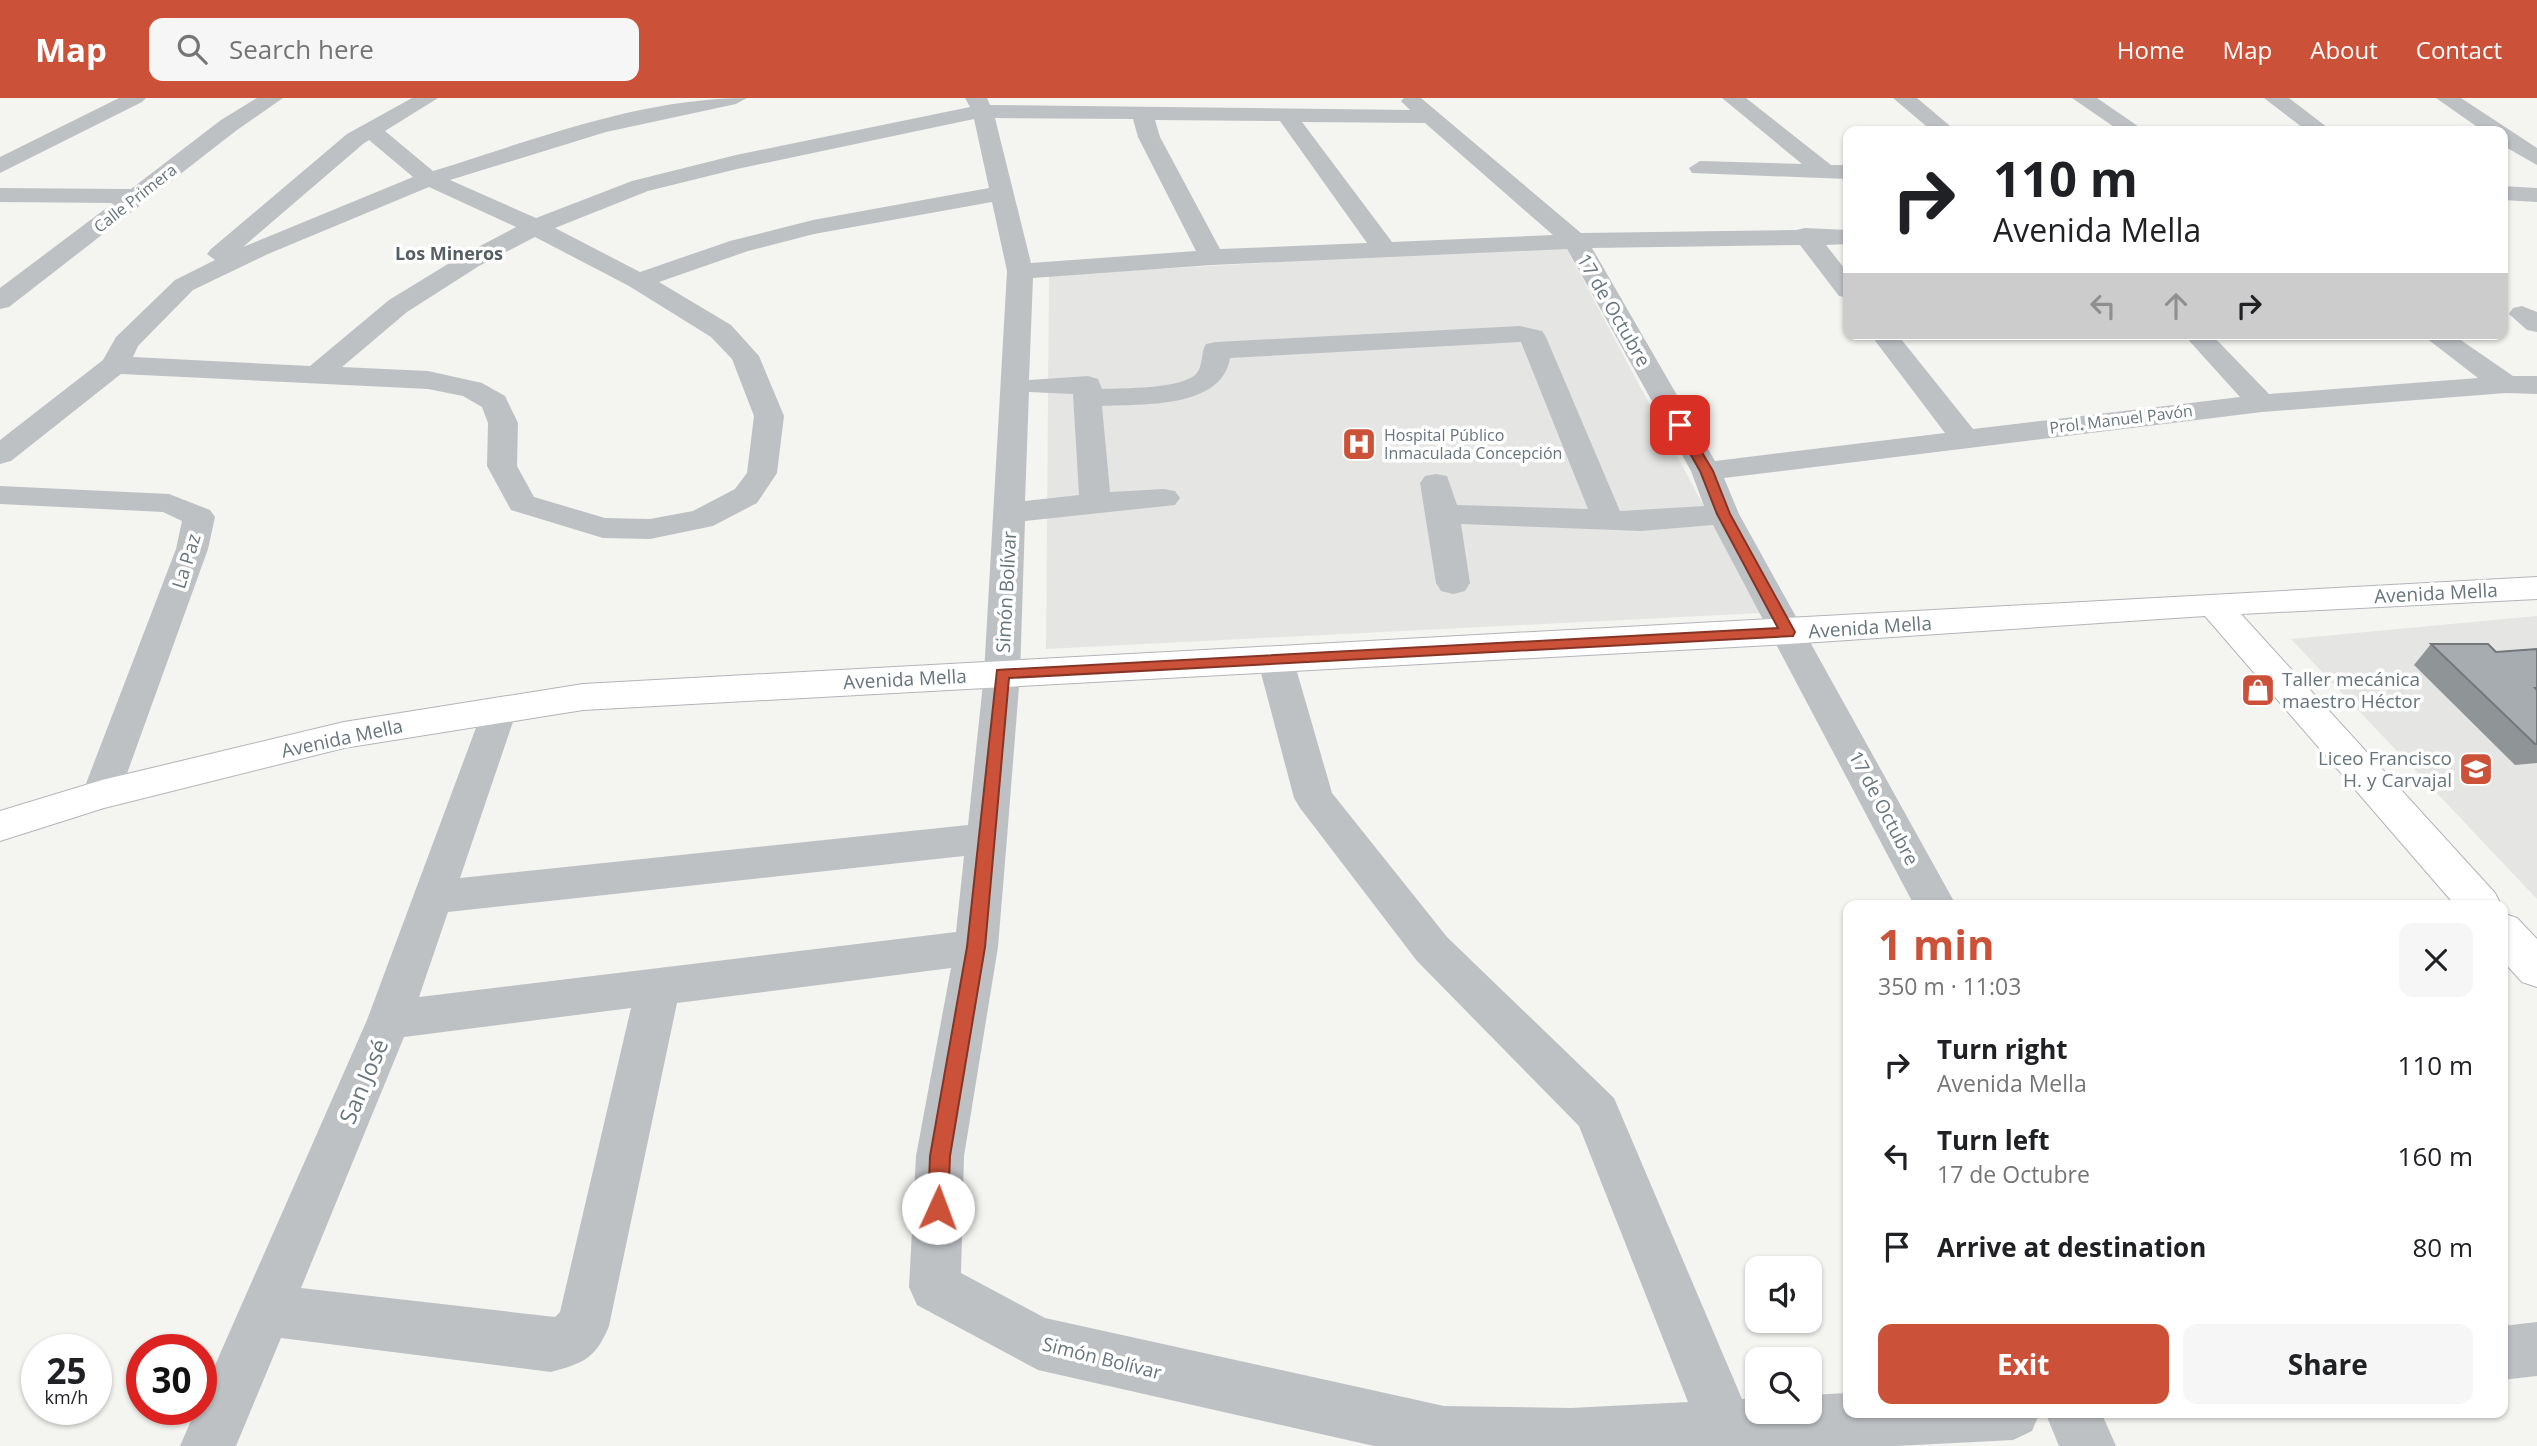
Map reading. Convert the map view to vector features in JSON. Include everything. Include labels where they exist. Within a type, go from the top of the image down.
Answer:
[{"type":"main road","name":"Avenida Mella","points":[[0,826],[102,794],[344,735],[583,697],[1788,632],[2213,604],[2537,588]]},
{"type":"main road","points":[[2213,604],[2476,900]]},
{"type":"main road","points":[[2508,937],[2537,969]]},
{"type":"street","points":[[0,166],[135,98]]},
{"type":"street","name":"Calle Primera","points":[[4,295],[139,196],[229,125],[272,98]]},
{"type":"street","points":[[0,455],[115,365],[126,343],[184,285],[355,139],[427,98]]},
{"type":"street","points":[[184,285],[259,249],[429,178],[601,127],[736,98]]},
{"type":"street","name":"17 de Octubre","points":[[1408,98],[1575,241],[1706,471],[1723,514],[1932,900]]},
{"type":"street","points":[[1733,98],[1837,172]]},
{"type":"street","points":[[1904,98],[1939,126]]},
{"type":"street","points":[[2083,98],[2126,126]]},
{"type":"street","points":[[2274,98],[2314,126]]},
{"type":"street","points":[[2447,98],[2489,126]]},
{"type":"street","points":[[317,374],[398,306],[470,261],[535,227],[640,186],[979,105],[1142,113],[1432,117]]},
{"type":"street","name":"Simón Bolívar","points":[[979,105],[1020,271],[1002,674],[976,947],[940,1156],[936,1287],[1038,1343],[1444,1434],[1571,1436],[1905,1418]]},
{"type":"street","points":[[1142,113],[1149,136],[1212,257]]},
{"type":"street","points":[[1286,116],[1386,251]]},
{"type":"street","points":[[115,365],[428,380],[472,389],[495,402],[503,424],[502,466],[522,503],[603,528],[650,529],[702,519],[746,496],[762,472],[769,416],[745,356],[721,331],[638,281],[535,227],[429,178],[370,130]]},
{"type":"street","points":[[2508,139],[2537,158]]},
{"type":"street","points":[[1700,168],[1837,172]]},
{"type":"street","points":[[638,281],[739,246],[814,227],[1000,193]]},
{"type":"street","points":[[2508,193],[2537,195]]},
{"type":"street","points":[[0,195],[139,196]]},
{"type":"street","points":[[1020,271],[1212,257],[1575,241],[1805,235],[1843,237]]},
{"type":"street","points":[[1805,235],[1843,284]]},
{"type":"street","points":[[1087,399],[1184,388],[1203,383],[1213,368],[1214,343],[1520,334],[1532,337],[1608,518]]},
{"type":"street","points":[[1888,340],[1964,438]]},
{"type":"street","points":[[2202,340],[2262,403]]},
{"type":"street","points":[[2443,340],[2505,384]]},
{"type":"street","name":"Prol. Manuel Pavón","points":[[1706,471],[2262,403],[2505,384],[2537,385]]},
{"type":"street","points":[[1038,386],[1088,385],[1095,502]]},
{"type":"street","name":"La Paz","points":[[0,495],[169,503],[199,517],[192,549],[102,794]]},
{"type":"street","points":[[1009,513],[1095,502],[1164,498]]},
{"type":"street","points":[[1453,583],[1439,498],[1641,521],[1723,514]]},
{"type":"street","points":[[1275,658],[1314,798],[1432,949],[1597,1113],[1726,1428]]},
{"type":"street","name":"San José","points":[[208,1446],[268,1310],[388,1020],[499,710]]},
{"type":"street","points":[[432,897],[988,838]]},
{"type":"street","points":[[388,1020],[976,947]]},
{"type":"street","points":[[268,1310],[551,1345],[570,1340],[583,1326],[659,987]]},
{"type":"street","points":[[2508,1352],[2537,1349]]},
{"type":"street","points":[[2074,1418],[2088,1446]]},
{"type":"shaded area","name":"Hospital Público Inmaculada Concepción","points":[[1565,246],[1761,613],[1046,649],[1049,275]]},
{"type":"shaded area","name":"Liceo Francisco H. y Carvajal","points":[[2537,616],[2537,899],[2291,639]]},
{"type":"building","points":[[2431,644],[2488,644],[2496,652],[2537,649],[2537,744],[2535,744]]},
{"type":"place","name":"Hospital Público Inmaculada Concepción","points":[[1359,444]]},
{"type":"place","name":"Taller mecánica maestro Héctor","points":[[2258,690]]},
{"type":"place","name":"Liceo Francisco H. y Carvajal","points":[[2476,769]]},
{"type":"district","name":"Los Mineros","points":[[449,253]]},
{"type":"route","points":[[938,1208],[940,1156],[976,947],[1002,674],[1561,642],[1788,632],[1723,514],[1706,471],[1680,425]]}]
